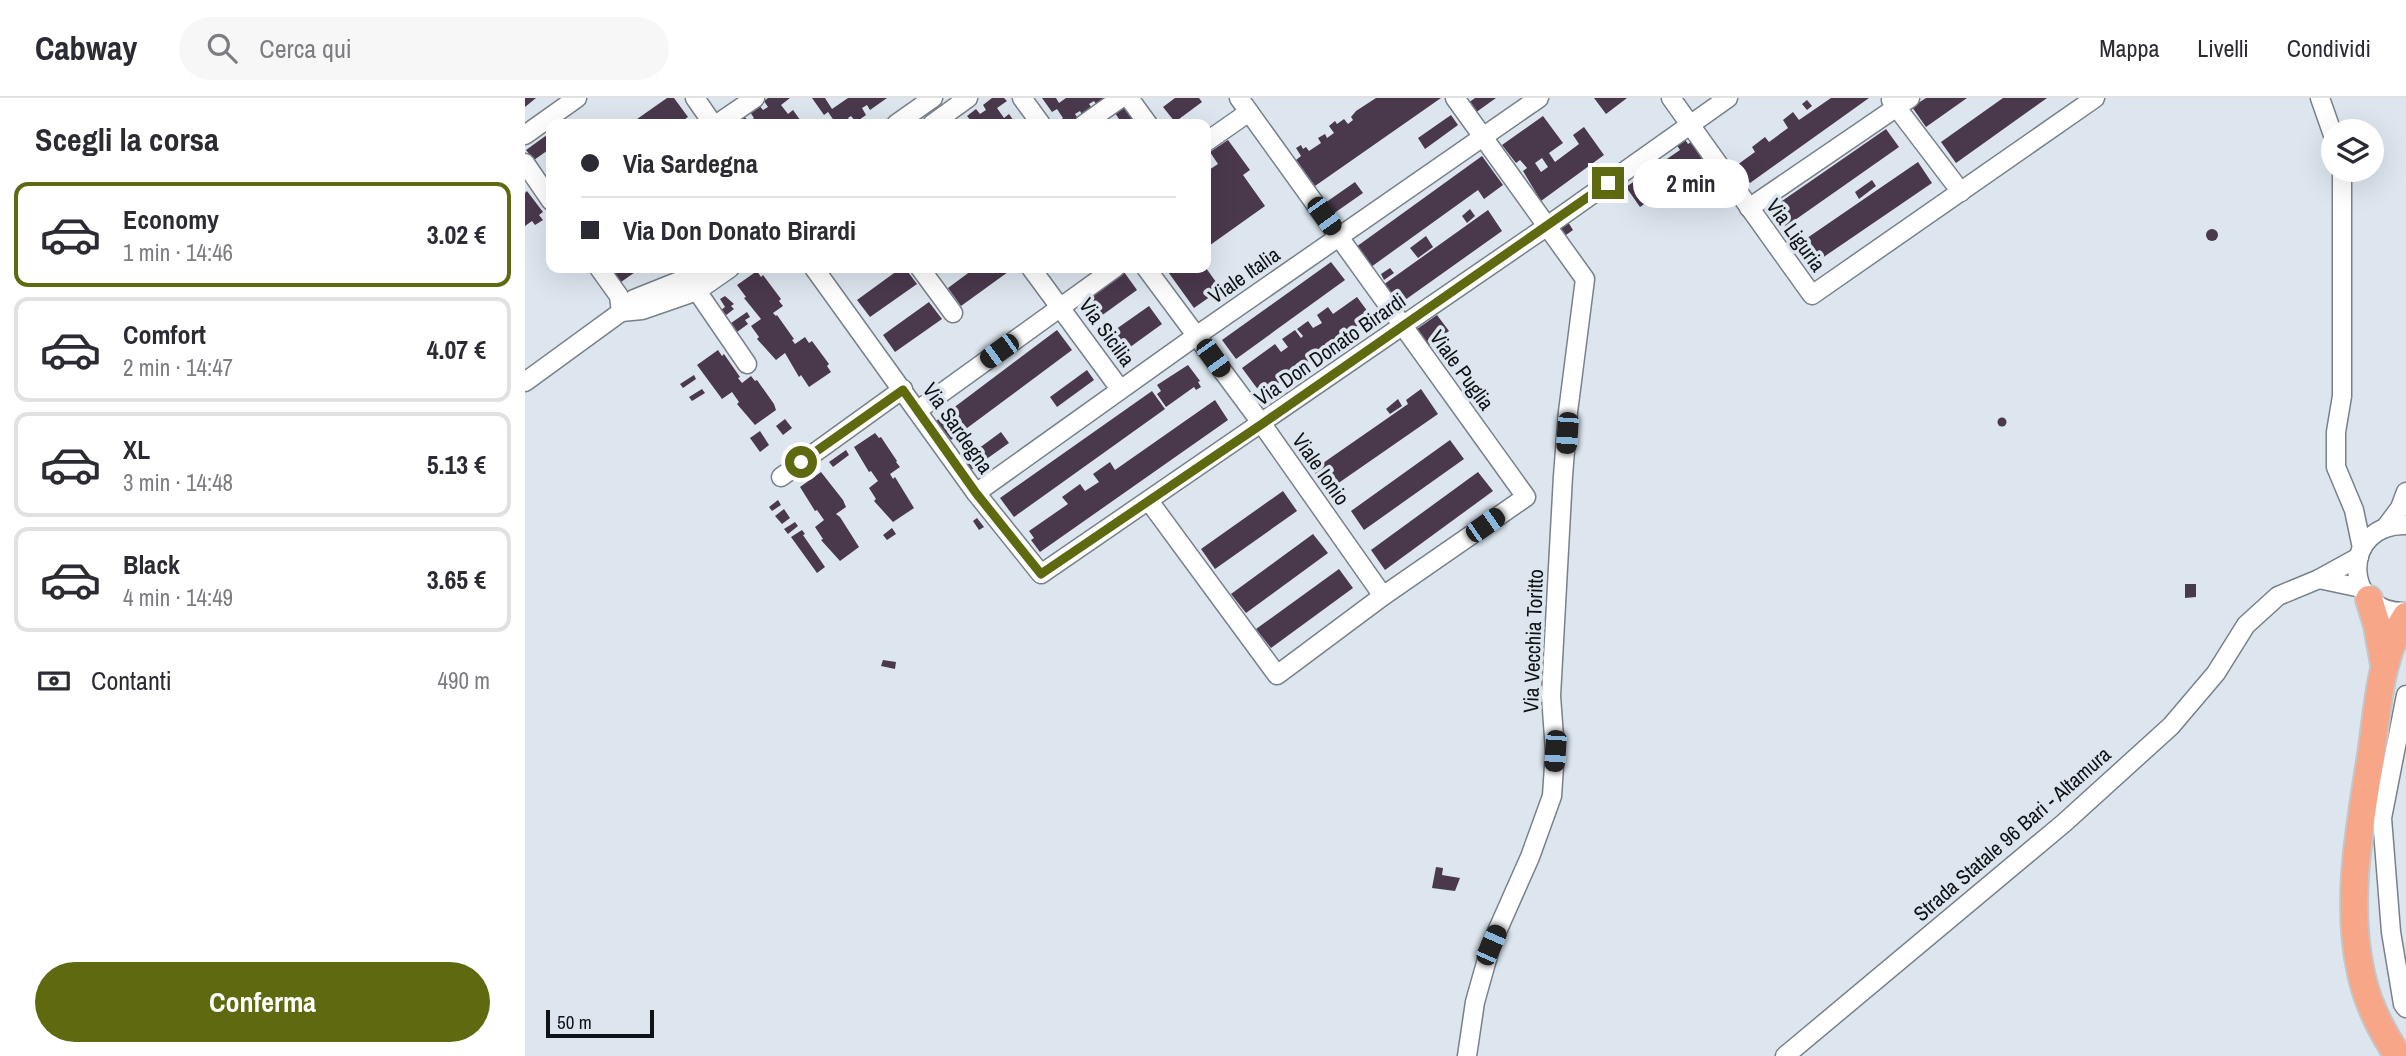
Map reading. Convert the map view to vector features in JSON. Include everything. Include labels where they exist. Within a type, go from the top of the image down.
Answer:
[{"type":"highway","points":[[2365,594],[2377,625],[2384,666]]},
{"type":"highway","points":[[2398,1056],[2372,1006],[2361,973],[2354,911],[2358,842],[2384,666],[2406,614]]},
{"type":"highway","points":[[2372,1006],[2379,1056]]},
{"type":"street","points":[[547,119],[577,98]]},
{"type":"street","points":[[695,98],[711,119]]},
{"type":"street","points":[[723,119],[755,98]]},
{"type":"street","points":[[916,111],[933,98]]},
{"type":"street","points":[[939,119],[968,98]]},
{"type":"street","points":[[1022,98],[1037,119]]},
{"type":"street","points":[[1091,119],[1121,98]]},
{"type":"street","points":[[1129,98],[1144,119]]},
{"type":"street","name":"Via Vecchia Toritto","points":[[1455,98],[1585,279],[1568,412],[1563,476],[1551,696],[1555,751],[1552,796],[1530,857],[1491,945],[1475,1002],[1467,1056]]},
{"type":"street","name":"Viale Italia","points":[[976,493],[1196,336],[1539,98]]},
{"type":"street","name":"Via Liguria","points":[[1671,98],[1812,295],[1961,192]]},
{"type":"street","name":"Via Don Donato Birardi","points":[[976,493],[1041,574],[1262,424],[1728,98]]},
{"type":"street","points":[[1749,208],[1899,101],[1961,192],[2095,98]]},
{"type":"street","points":[[2321,98],[2328,119]]},
{"type":"street","points":[[1211,137],[1244,105]]},
{"type":"street","name":"Viale Puglia","points":[[1244,105],[1526,497],[1383,596]]},
{"type":"street","points":[[525,135],[546,120]]},
{"type":"street","points":[[525,163],[546,194]]},
{"type":"street","points":[[2342,182],[2342,396],[2336,432],[2336,467],[2354,510],[2360,552],[2357,575],[2365,594],[2379,607],[2406,614]]},
{"type":"street","points":[[603,273],[619,296],[621,312]]},
{"type":"street","points":[[525,382],[621,312],[634,299],[694,273]]},
{"type":"street","points":[[621,312],[642,310],[697,291],[723,273]]},
{"type":"street","name":"Via Sardegna","points":[[818,273],[976,493]]},
{"type":"street","points":[[925,273],[953,313]]},
{"type":"street","name":"Via Sicilia","points":[[1036,273],[1120,390]]},
{"type":"street","points":[[918,410],[1108,273]]},
{"type":"street","name":"Viale Ionio","points":[[1150,273],[1262,424],[1383,596]]},
{"type":"street","points":[[697,291],[747,364]]},
{"type":"street","name":"Via Sardegna","points":[[781,477],[903,390]]},
{"type":"street","name":"Strada Statale 96 Bari - Altamura","points":[[1785,1056],[2064,823],[2171,726],[2216,673],[2246,625],[2278,596],[2319,579],[2360,552],[2400,508],[2406,492]]},
{"type":"street","points":[[1149,501],[1277,675],[1383,596]]},
{"type":"street","points":[[2354,510],[2367,522],[2384,528],[2406,525]]},
{"type":"street","points":[[2319,579],[2365,594]]},
{"type":"street","points":[[2406,695],[2382,818],[2391,932],[2403,1004],[2406,1008]]},
{"type":"building","points":[[525,98],[536,98],[525,107]]},
{"type":"building","points":[[667,98],[674,98],[688,117],[685,119],[637,119]]},
{"type":"building","points":[[768,98],[790,98],[781,105],[788,114],[793,110],[799,119],[753,119],[750,112],[759,105],[763,110],[768,107],[764,101]]},
{"type":"building","points":[[812,98],[825,98],[832,109],[848,98],[887,98],[870,110],[867,105],[862,108],[866,115],[860,119],[851,116],[849,119],[833,119],[828,112],[824,115]]},
{"type":"building","points":[[992,98],[1004,98],[1007,101],[997,108],[1004,118],[1009,114],[1012,119],[970,119],[967,116],[976,109],[980,114],[986,110],[983,105]]},
{"type":"building","points":[[1042,98],[1056,98],[1059,103],[1066,98],[1110,98],[1098,107],[1094,101],[1089,104],[1094,111],[1084,118],[1080,111],[1075,114],[1078,119],[1062,119],[1057,109],[1052,112]]},
{"type":"building","points":[[1175,98],[1199,98],[1202,102],[1179,119],[1173,119],[1163,107]]},
{"type":"building","points":[[1376,98],[1441,98],[1315,186],[1296,160],[1301,156],[1296,148],[1301,145],[1309,151],[1321,143],[1318,138],[1325,134],[1327,138],[1334,133],[1329,126],[1335,121],[1337,124],[1344,119],[1348,124],[1353,120],[1351,117],[1356,111]]},
{"type":"building","points":[[1475,98],[1496,98],[1475,113],[1468,103]]},
{"type":"building","points":[[1594,98],[1627,98],[1606,114]]},
{"type":"building","points":[[1831,98],[1869,98],[1750,183],[1737,165],[1755,152],[1752,147],[1765,137],[1769,142],[1788,128],[1783,120],[1793,112],[1799,120]]},
{"type":"building","points":[[1926,98],[1967,98],[1926,127],[1912,107]]},
{"type":"building","points":[[2003,98],[2047,98],[1956,163],[1941,142]]},
{"type":"building","points":[[1807,100],[1812,106],[1807,110],[1802,104]]},
{"type":"building","points":[[1125,106],[1135,119],[1119,119],[1115,113]]},
{"type":"building","points":[[1451,115],[1458,125],[1425,149],[1418,138]]},
{"type":"building","points":[[1543,116],[1563,143],[1549,153],[1555,162],[1579,144],[1573,135],[1584,127],[1604,155],[1541,201],[1523,171],[1527,168],[1520,160],[1516,163],[1502,145]],"holes":[[[1542,158],[1548,167],[1541,172],[1535,163]]]},
{"type":"building","points":[[1886,129],[1899,147],[1785,227],[1772,208]]},
{"type":"building","points":[[1682,135],[1688,144],[1691,142],[1704,162],[1640,207],[1626,187],[1680,150],[1674,141]]},
{"type":"building","points":[[546,136],[546,152],[534,160],[526,150]]},
{"type":"building","points":[[1228,140],[1250,170],[1243,175],[1265,206],[1211,244],[1211,169],[1218,164],[1211,151]]},
{"type":"building","points":[[1482,156],[1503,185],[1484,199],[1478,190],[1371,267],[1356,247]]},
{"type":"building","points":[[1918,162],[1932,183],[1809,267],[1794,247]]},
{"type":"building","points":[[1872,180],[1876,186],[1859,199],[1855,192]]},
{"type":"building","points":[[1355,182],[1363,193],[1333,214],[1325,203]]},
{"type":"building","points":[[527,191],[543,212],[539,215],[543,220],[535,225],[532,221],[525,226],[525,193]]},
{"type":"building","points":[[1470,209],[1475,216],[1467,223],[1462,216]]},
{"type":"building","points":[[1488,210],[1502,231],[1398,305],[1383,285]]},
{"type":"building","points":[[1568,222],[1573,230],[1566,235],[1560,228]]},
{"type":"building","points":[[2212,229],[2218,235],[2212,241],[2206,235]]},
{"type":"building","points":[[1426,236],[1433,247],[1418,258],[1410,248]]},
{"type":"building","points":[[1331,262],[1345,280],[1236,359],[1222,340]]},
{"type":"building","points":[[1390,268],[1394,273],[1384,280],[1381,274]]},
{"type":"building","points":[[615,273],[634,273],[621,282]]},
{"type":"building","points":[[754,273],[758,273],[761,277],[763,275],[781,299],[779,301],[783,306],[773,313],[777,315],[795,344],[805,337],[809,343],[812,341],[829,364],[827,366],[831,372],[809,387],[801,375],[799,377],[785,353],[776,360],[757,339],[759,337],[751,326],[761,319],[737,285]]},
{"type":"building","points":[[894,273],[909,273],[917,284],[870,317],[857,300]]},
{"type":"building","points":[[968,273],[1007,273],[961,306],[948,288]]},
{"type":"building","points":[[1123,273],[1137,290],[1090,324],[1077,306]]},
{"type":"building","points":[[1169,273],[1210,273],[1221,289],[1194,308]]},
{"type":"building","points":[[725,296],[734,304],[731,306],[734,309],[725,316],[721,310],[725,307],[720,299]]},
{"type":"building","points":[[1357,297],[1371,316],[1262,395],[1242,368],[1275,344],[1281,352],[1288,347],[1282,339],[1295,330],[1301,338],[1303,336],[1297,329],[1308,321],[1313,328],[1322,323],[1317,315],[1328,307],[1333,314]]},
{"type":"building","points":[[929,302],[942,319],[895,352],[883,335]]},
{"type":"building","points":[[1149,306],[1162,324],[1115,358],[1102,339]]},
{"type":"building","points":[[747,312],[750,317],[745,320],[748,324],[737,332],[731,323]]},
{"type":"building","points":[[1437,315],[1449,331],[1428,346],[1417,329]]},
{"type":"building","points":[[1057,330],[1072,350],[951,440],[936,421]]},
{"type":"building","points":[[718,350],[722,356],[724,354],[742,383],[751,376],[774,404],[776,410],[755,425],[737,404],[739,402],[732,392],[722,399],[697,365]]},
{"type":"building","points":[[1188,365],[1200,381],[1198,382],[1201,387],[1196,390],[1194,387],[1166,407],[1157,394],[1161,391],[1157,385]]},
{"type":"building","points":[[1087,370],[1094,380],[1057,407],[1050,397]]},
{"type":"building","points":[[694,375],[696,379],[683,388],[680,384]]},
{"type":"building","points":[[702,389],[705,393],[692,401],[689,397]]},
{"type":"building","points":[[1421,389],[1438,414],[1327,491],[1313,470],[1408,404],[1406,400]]},
{"type":"building","points":[[1152,391],[1165,409],[1014,517],[1000,498]]},
{"type":"building","points":[[1398,399],[1402,406],[1390,414],[1386,409]]},
{"type":"building","points":[[1215,400],[1228,420],[1040,552],[1031,540],[1034,538],[1029,531],[1068,504],[1062,497],[1080,484],[1085,491],[1099,482],[1093,474],[1110,462],[1115,470]]},
{"type":"building","points":[[2002,418],[2006,422],[2002,426],[1998,422]]},
{"type":"building","points":[[785,419],[792,428],[783,435],[776,426]]},
{"type":"building","points":[[760,431],[769,445],[760,452],[750,438]]},
{"type":"building","points":[[1001,432],[1009,443],[971,470],[963,460]]},
{"type":"building","points":[[875,433],[881,437],[897,461],[900,467],[890,474],[893,479],[895,477],[914,508],[893,522],[874,501],[876,499],[869,488],[878,481],[871,471],[869,472],[854,447]]},
{"type":"building","points":[[1450,440],[1464,459],[1364,530],[1351,511]]},
{"type":"building","points":[[846,450],[849,455],[833,467],[829,462]]},
{"type":"building","points":[[821,472],[843,500],[846,507],[836,514],[859,547],[840,561],[821,540],[823,539],[815,527],[824,520],[800,487]]},
{"type":"building","points":[[1478,472],[1493,491],[1385,570],[1371,550]]},
{"type":"building","points":[[1283,491],[1297,511],[1215,569],[1201,549]]},
{"type":"building","points":[[778,500],[781,505],[772,511],[769,507]]},
{"type":"building","points":[[784,509],[790,518],[782,524],[775,516]]},
{"type":"building","points":[[977,518],[984,527],[979,530],[973,521]]},
{"type":"building","points":[[795,522],[798,526],[788,534],[784,529]]},
{"type":"building","points":[[892,528],[896,534],[887,540],[883,535]]},
{"type":"building","points":[[802,530],[825,567],[817,573],[791,537]]},
{"type":"building","points":[[1313,534],[1328,553],[1246,613],[1231,594]]},
{"type":"building","points":[[1339,569],[1353,588],[1271,648],[1256,629]]},
{"type":"building","points":[[2185,584],[2196,584],[2196,597],[2185,598]]},
{"type":"building","points":[[883,660],[896,662],[895,669],[881,666]]},
{"type":"building","points":[[1436,867],[1443,868],[1442,875],[1460,878],[1455,891],[1432,888]]},
{"type":"route","points":[[801,462],[903,390],[976,493],[1041,574],[1608,183]]}]
